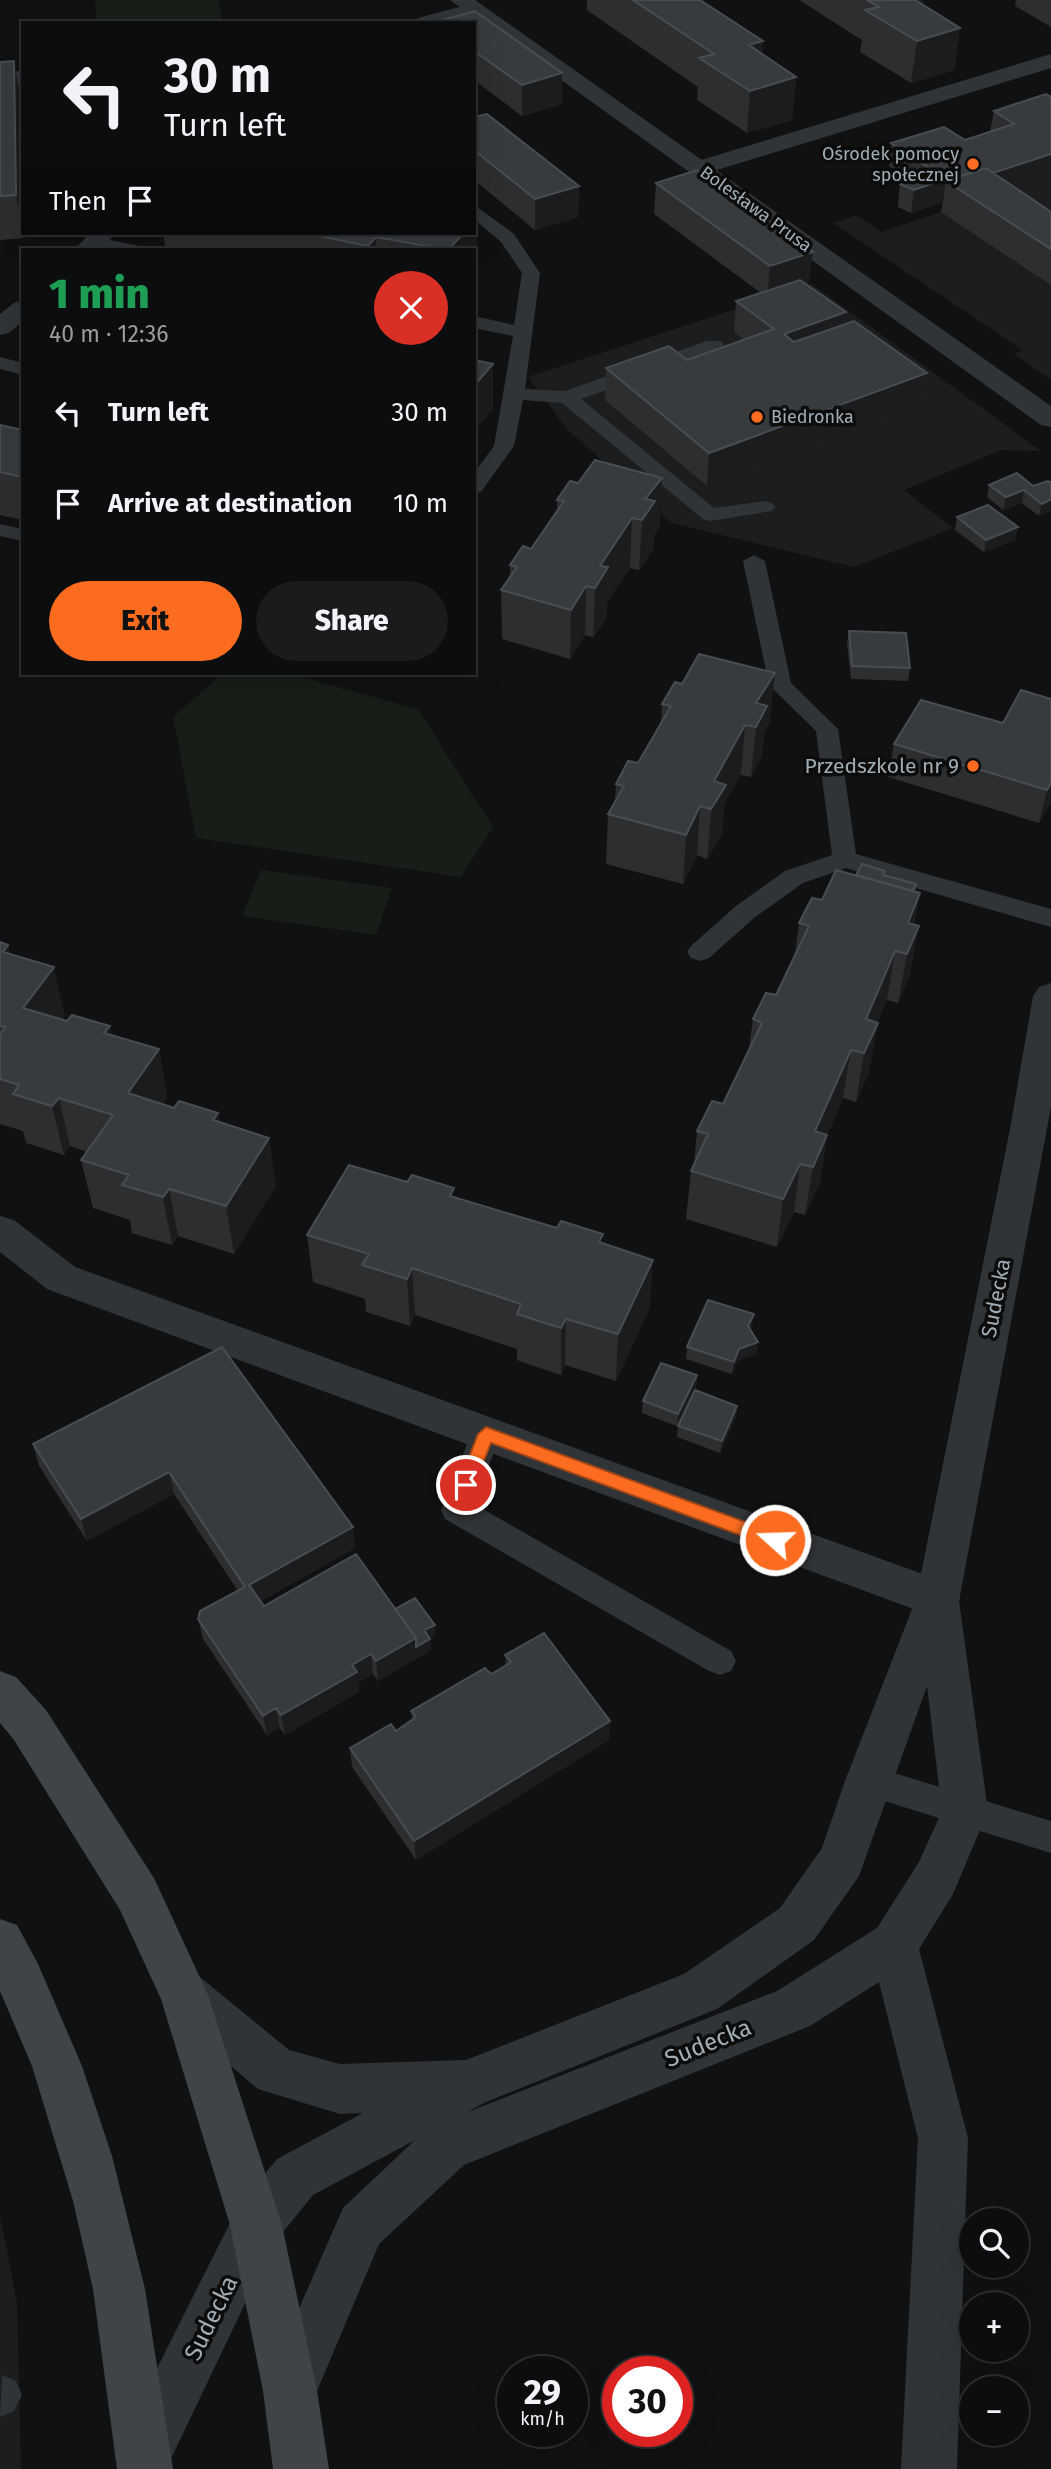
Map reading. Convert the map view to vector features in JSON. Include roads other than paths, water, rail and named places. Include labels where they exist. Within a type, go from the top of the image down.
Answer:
[{"type":"main road","points":[[0,1691],[30,1725],[137,1894],[184,1995],[256,2225],[290,2391],[301,2469]]},
{"type":"main road","points":[[0,1942],[48,2044],[95,2187],[119,2291],[144,2463]]},
{"type":"street","points":[[431,21],[468,5]]},
{"type":"street","name":"Bolesława Prusa","points":[[468,5],[1051,419]]},
{"type":"street","points":[[699,167],[1051,61]]},
{"type":"street","points":[[0,79],[21,78]]},
{"type":"street","points":[[0,327],[21,310]]},
{"type":"street","name":"Sudecka","points":[[144,2463],[256,2225],[295,2178],[470,2083],[700,1992],[797,1924],[842,1860],[868,1781],[938,1599],[1029,1129],[1051,996]]},
{"type":"street","points":[[0,1231],[61,1278],[938,1599]]},
{"type":"street","name":"Sudecka","points":[[290,2391],[361,2226],[446,2146],[793,2010],[894,1945],[936,1878],[965,1811],[938,1599]]},
{"type":"street","points":[[894,1945],[943,2138],[929,2469]]},
{"type":"street","name":"Sudecka","points":[[184,1995],[276,2071],[340,2089],[470,2083]]},
{"type":"lane","points":[[476,212],[508,238],[531,273],[514,394],[503,446],[477,479]]},
{"type":"lane","points":[[94,242],[124,248]]},
{"type":"lane","points":[[476,322],[522,332]]},
{"type":"lane","points":[[514,394],[567,397],[714,345]]},
{"type":"lane","points":[[0,363],[21,368]]},
{"type":"lane","points":[[567,397],[709,515],[765,507]]},
{"type":"lane","points":[[0,530],[21,535]]},
{"type":"lane","points":[[754,561],[780,685],[827,729],[845,859]]},
{"type":"lane","points":[[700,952],[745,912],[794,877],[845,859],[1051,918]]},
{"type":"lane","points":[[486,1434],[456,1510],[720,1661]]},
{"type":"lane","points":[[868,1781],[1051,1837]]},
{"type":"place","name":"Ośrodek pomocy społecznej","points":[[973,164]]},
{"type":"place","name":"Biedronka","points":[[757,417]]},
{"type":"place","name":"Przedszkole nr 9","points":[[973,766]]}]
